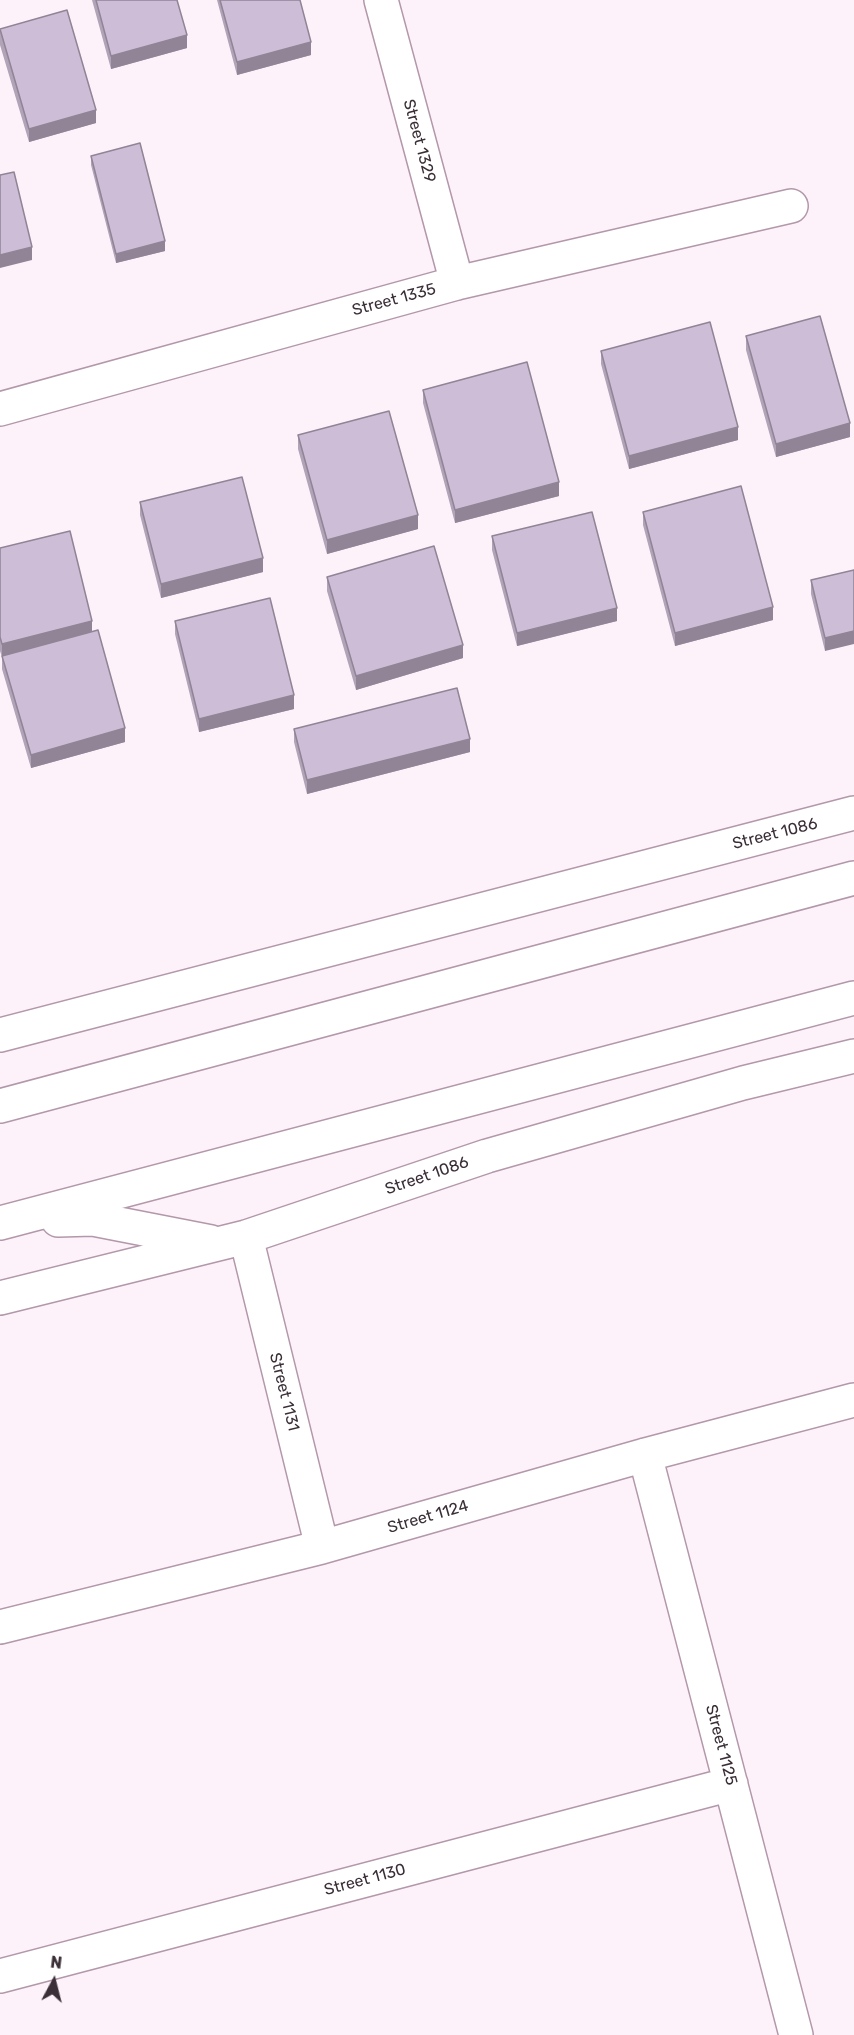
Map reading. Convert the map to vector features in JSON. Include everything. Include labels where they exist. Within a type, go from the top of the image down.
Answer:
[{"type":"street","name":"Street 1329","points":[[381,0],[458,283]]},
{"type":"street","name":"Street 1335","points":[[0,409],[458,283],[791,206]]},
{"type":"street","name":"Street 1086","points":[[0,1035],[854,813]]},
{"type":"street","points":[[795,893],[854,853]]},
{"type":"street","points":[[0,1106],[854,878]]},
{"type":"street","points":[[3,1222],[854,999]]},
{"type":"street","name":"Street 1086","points":[[0,1298],[233,1240],[487,1156],[742,1083],[854,1056]]},
{"type":"street","points":[[3,1222],[93,1219],[233,1240]]},
{"type":"street","name":"Street 1131","points":[[233,1240],[322,1547]]},
{"type":"street","name":"Street 1124","points":[[0,1627],[322,1547],[645,1455],[854,1400]]},
{"type":"street","name":"Street 1125","points":[[645,1455],[796,2035]]},
{"type":"street","name":"Street 1130","points":[[0,1976],[731,1784]]},
{"type":"building","points":[[96,0],[177,0],[187,35],[111,56]]},
{"type":"building","points":[[220,0],[300,0],[311,42],[237,62]]},
{"type":"building","points":[[67,10],[96,110],[29,129],[0,29]]},
{"type":"building","points":[[140,143],[165,241],[116,254],[91,156]]},
{"type":"building","points":[[14,172],[32,247],[0,255],[0,175]]},
{"type":"building","points":[[820,316],[850,423],[776,444],[746,336]]},
{"type":"building","points":[[710,322],[738,427],[629,456],[601,351]]},
{"type":"building","points":[[527,362],[559,482],[455,510],[423,390]]},
{"type":"building","points":[[389,411],[418,515],[327,540],[298,435]]},
{"type":"building","points":[[242,477],[263,558],[161,584],[140,502]]},
{"type":"building","points":[[741,486],[773,607],[675,633],[643,512]]},
{"type":"building","points":[[592,512],[617,608],[517,633],[492,536]]},
{"type":"building","points":[[70,531],[92,621],[2,644],[0,637],[0,548]]},
{"type":"building","points":[[434,546],[463,645],[356,676],[327,577]]},
{"type":"building","points":[[854,570],[854,631],[825,638],[811,580]]},
{"type":"building","points":[[270,598],[294,695],[199,719],[175,621]]},
{"type":"building","points":[[98,630],[125,728],[31,755],[2,656]]},
{"type":"building","points":[[457,688],[470,739],[307,780],[294,729]]}]
